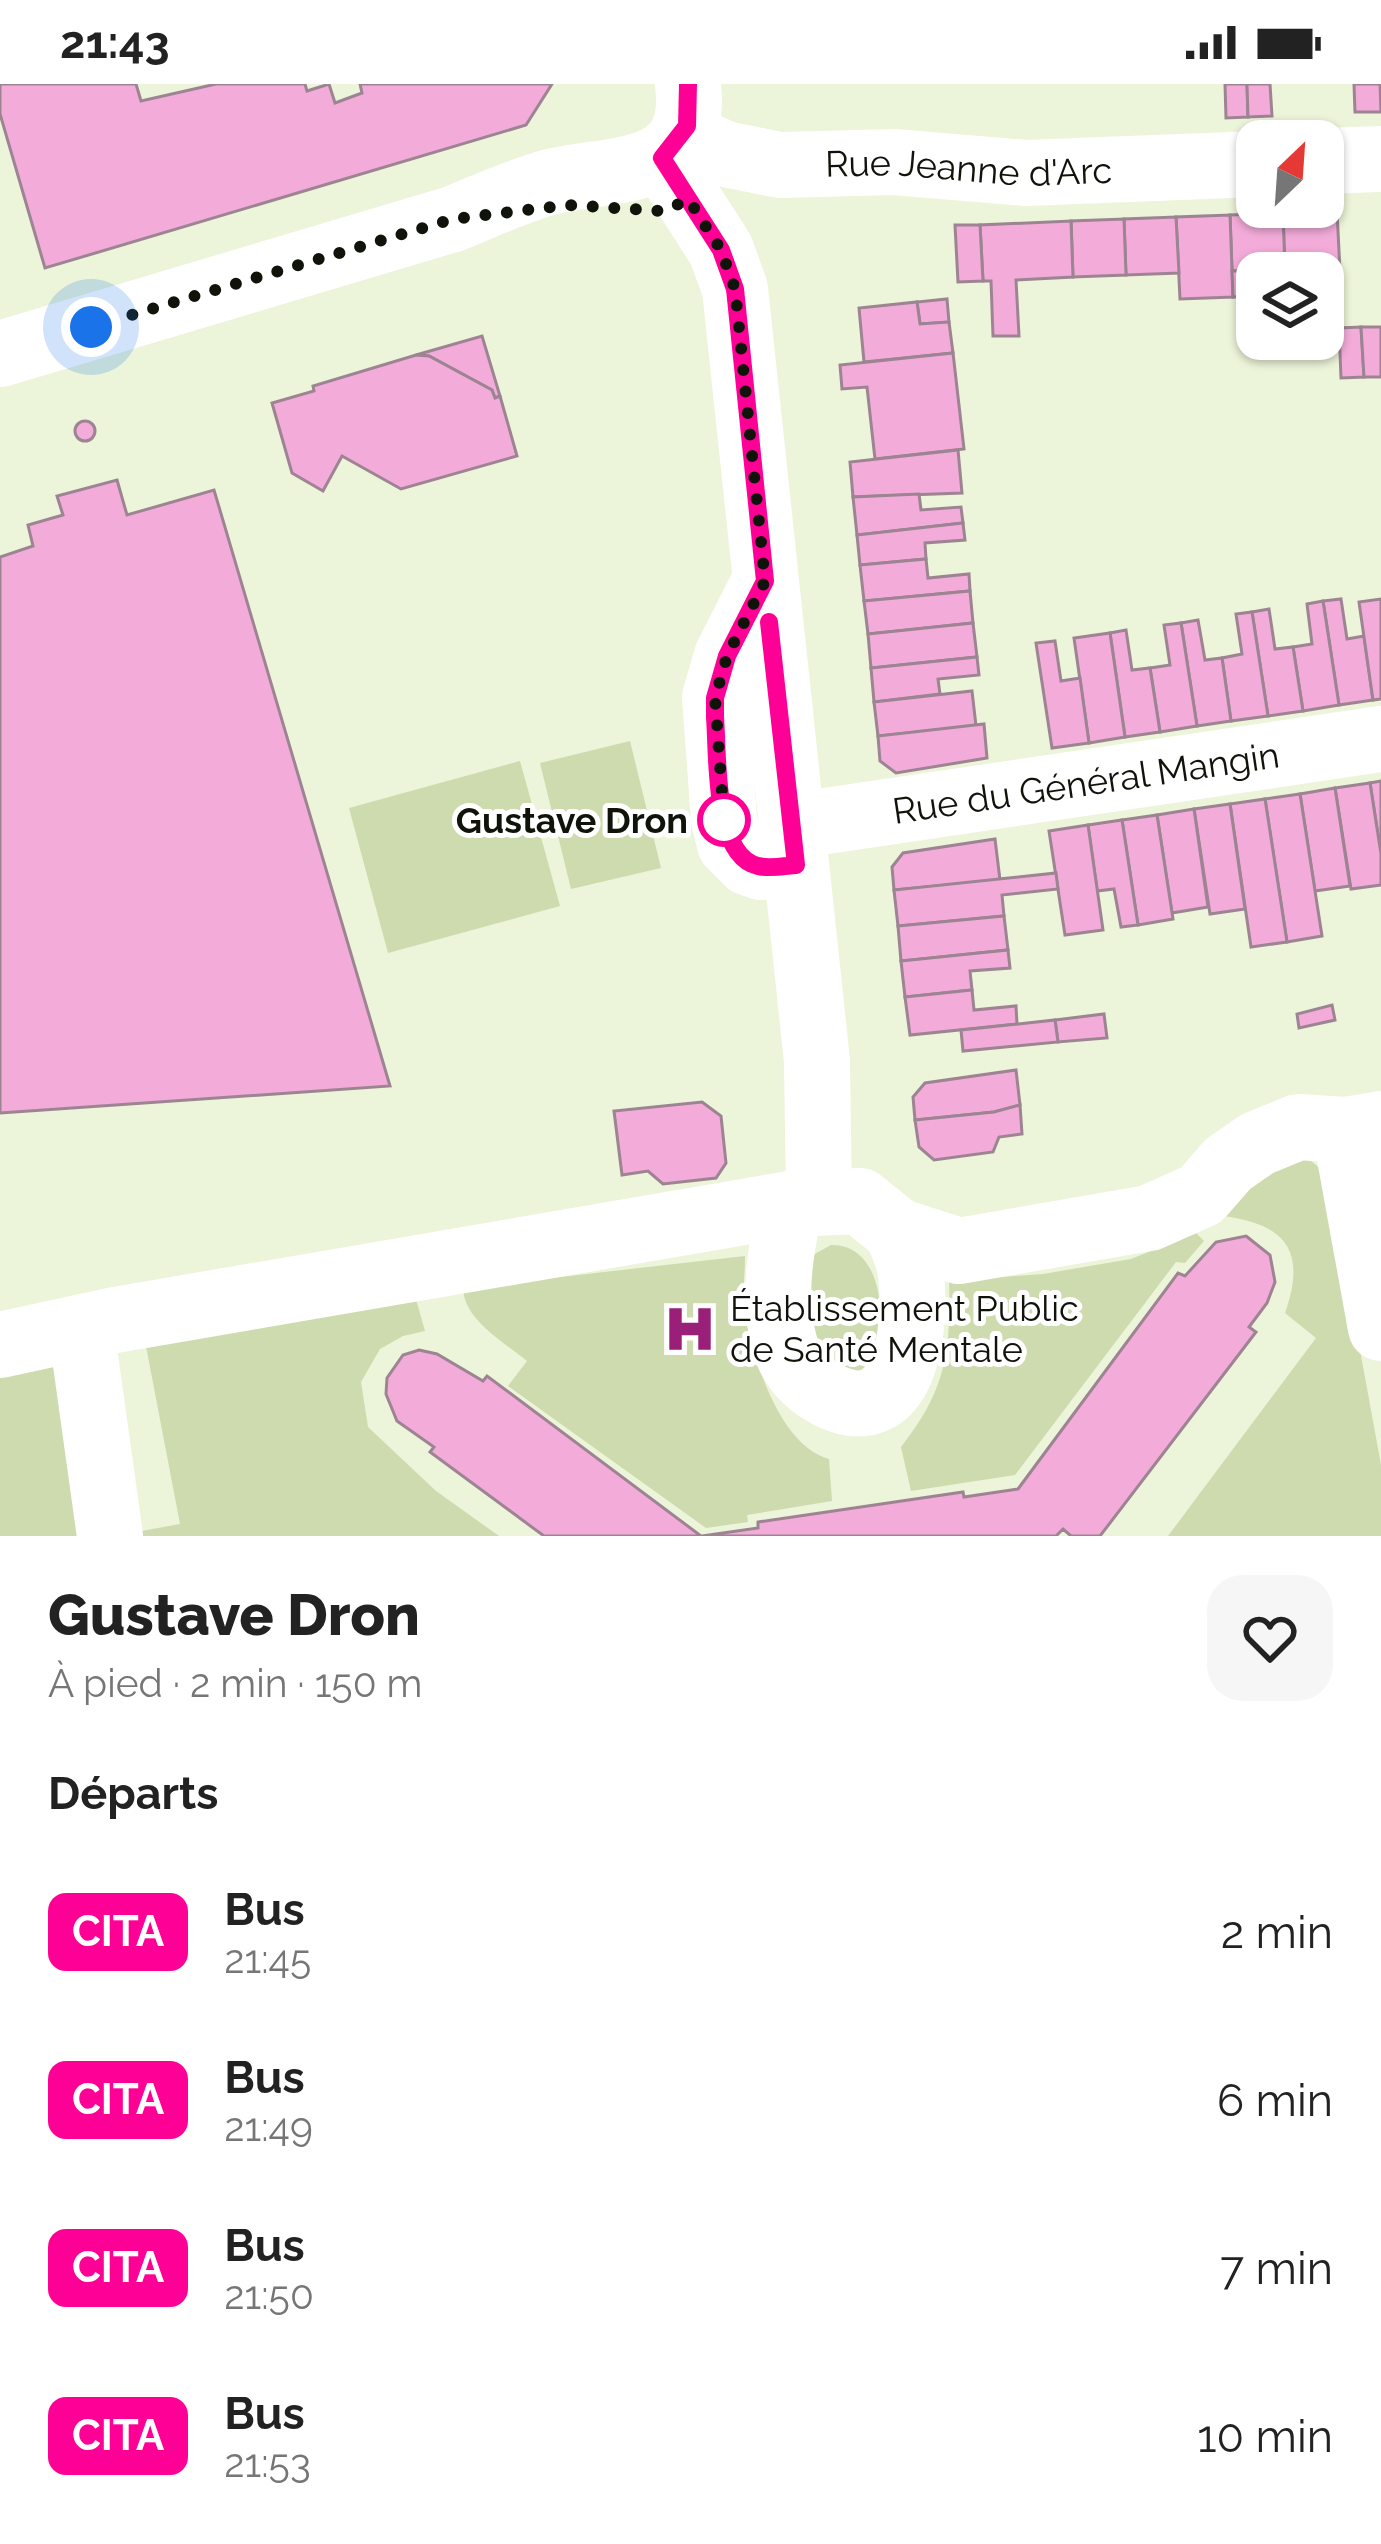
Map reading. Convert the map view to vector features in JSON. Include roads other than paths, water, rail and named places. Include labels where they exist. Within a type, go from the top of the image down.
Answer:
[{"type":"street","points":[[728,84],[731,122],[690,146],[735,289],[817,1061],[804,1203],[779,1263],[778,1299],[784,1343],[796,1371],[813,1388],[840,1400],[860,1404],[878,1400],[892,1388],[906,1361],[911,1271],[897,1231]]},
{"type":"street","name":"Rue Jeanne d'Arc","points":[[0,354],[453,219],[568,205],[662,211],[690,146],[780,164],[894,162],[1012,173],[1236,165]]},
{"type":"street","points":[[1344,160],[1381,158]]},
{"type":"street","name":"Rue du Général Mangin","points":[[794,845],[1381,739]]},
{"type":"street","points":[[0,1345],[804,1203],[860,1201],[897,1231],[959,1251],[1150,1218],[1201,1195],[1228,1164],[1257,1144],[1298,1127],[1363,1127],[1381,1328]]},
{"type":"street","points":[[81,1328],[110,1536]]},
{"type":"place","name":"Gustave Dron","points":[[724,820]]},
{"type":"place","name":"Établissement Public de Santé Mentale","points":[[690,1329]]}]
